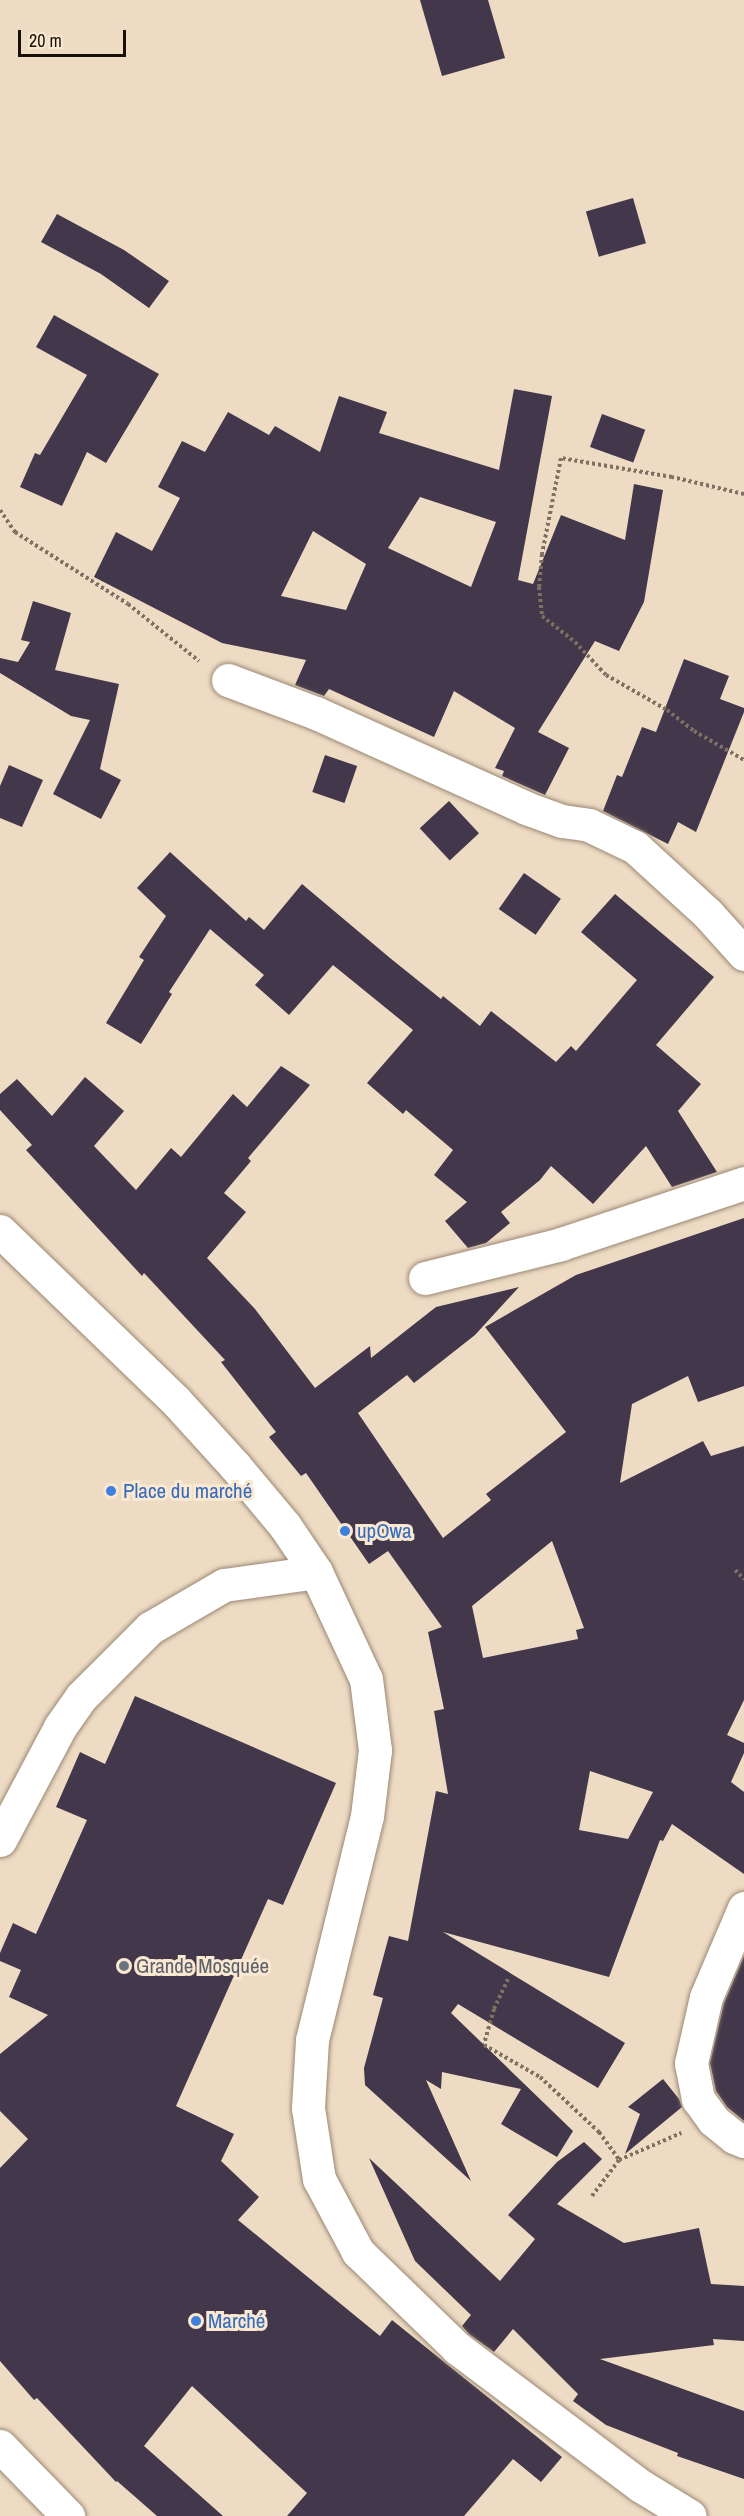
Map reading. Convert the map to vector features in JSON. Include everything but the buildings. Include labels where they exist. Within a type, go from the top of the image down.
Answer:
[{"type":"main road","points":[[228,680],[316,713],[526,808],[562,821],[589,825],[635,847],[708,914],[744,954]]},
{"type":"main road","points":[[425,1278],[561,1244],[744,1183]]},
{"type":"main road","points":[[0,1231],[175,1400],[285,1526],[316,1572],[366,1679],[375,1750],[367,1816],[312,2040],[308,2108],[319,2179],[358,2252],[457,2348],[641,2486],[690,2516]]},
{"type":"main road","points":[[0,1840],[65,1719],[81,1697],[150,1628],[224,1585],[316,1572]]},
{"type":"main road","points":[[744,1908],[706,1997],[691,2063],[698,2099],[713,2120],[734,2137],[744,2141]]},
{"type":"main road","points":[[0,2446],[68,2516]]},
{"type":"path","points":[[744,494],[672,477],[561,458],[542,554],[539,587],[543,616],[575,642],[606,675],[667,710],[694,731],[744,760]]},
{"type":"path","points":[[0,510],[15,532],[128,604],[191,655],[228,680]]},
{"type":"path","points":[[735,1570],[744,1579]]},
{"type":"path","points":[[508,1979],[494,2009],[484,2045],[540,2077],[599,2132],[619,2160]]},
{"type":"path","points":[[592,2196],[619,2160],[647,2146],[713,2120]]},
{"type":"place","name":"Place du marché","points":[[111,1491]]},
{"type":"place","name":"upOwa","points":[[345,1531]]},
{"type":"place","name":"Grande Mosquée","points":[[124,1966]]},
{"type":"place","name":"Marché","points":[[196,2321]]}]
